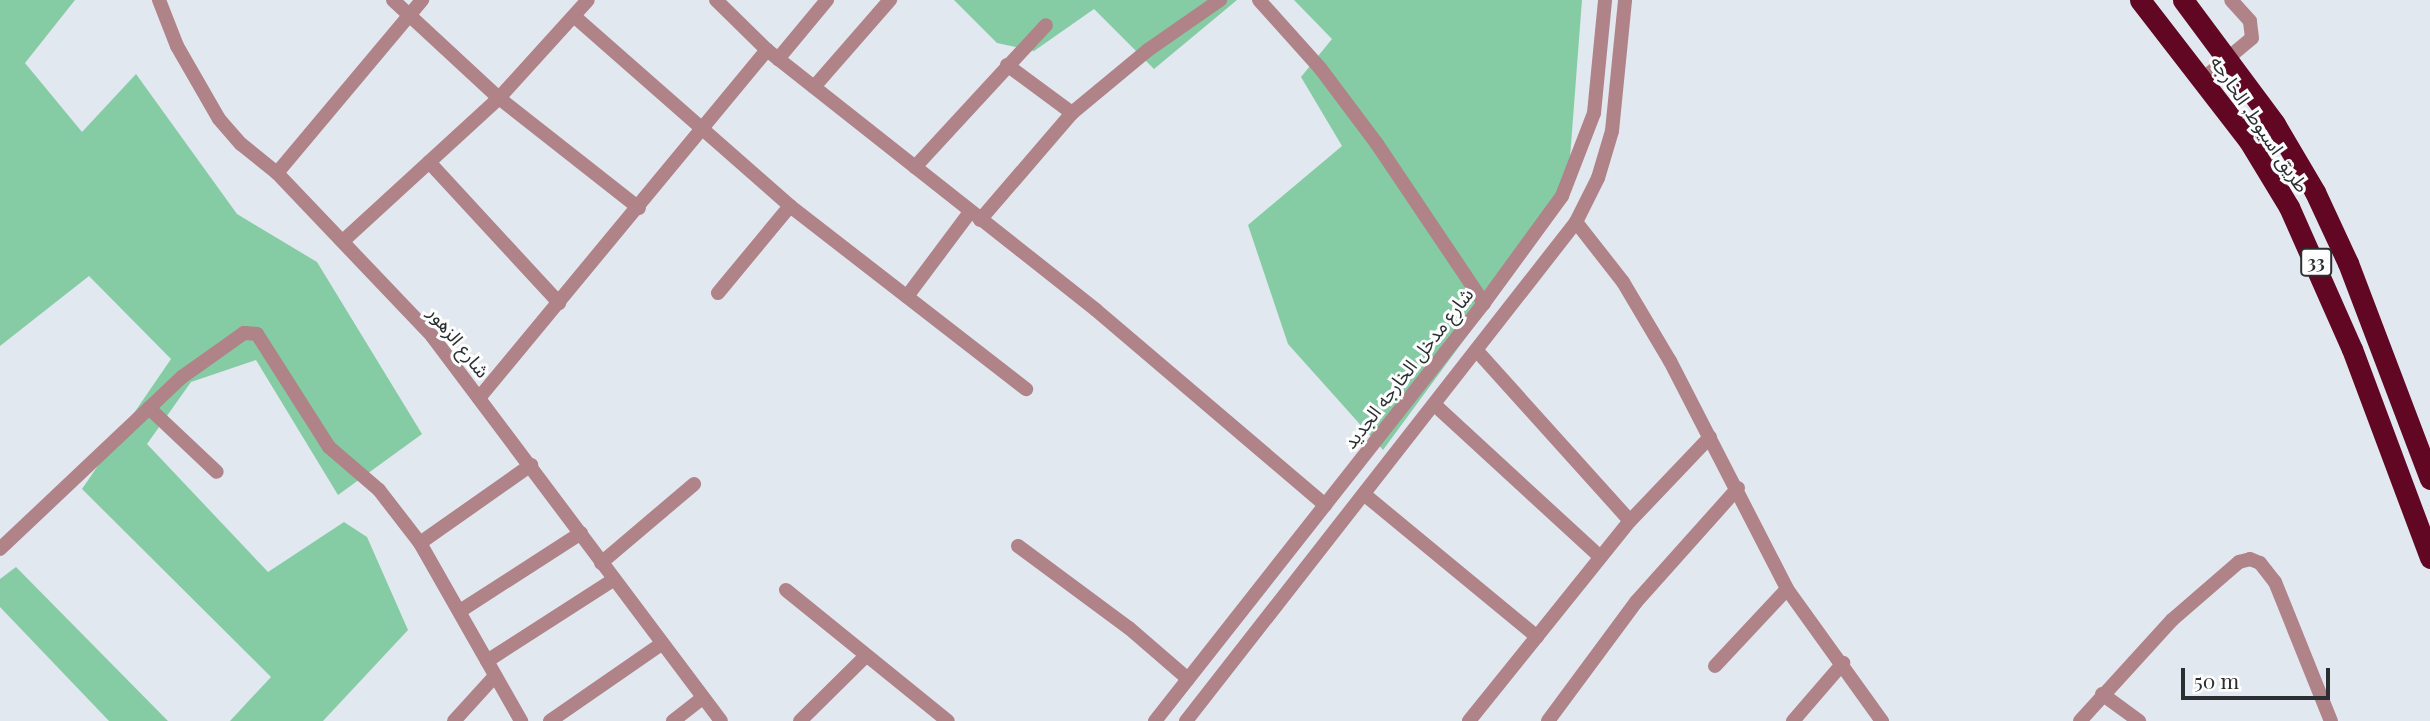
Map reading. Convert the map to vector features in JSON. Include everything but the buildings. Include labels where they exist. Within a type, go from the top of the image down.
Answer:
[{"type":"highway","name":"طريق اسيوط, الخارجه","points":[[2140,0],[2204,78],[2269,174],[2323,277],[2430,558]]},
{"type":"highway","name":"طريق اسيوط, الخارجه","points":[[2183,0],[2230,60],[2315,192],[2348,263],[2430,478]]},
{"type":"street","name":"شارع الزهور","points":[[159,0],[177,46],[219,119],[241,144],[277,173],[432,337],[721,721]]},
{"type":"street","points":[[393,0],[499,98],[639,208]]},
{"type":"street","points":[[277,173],[422,0]]},
{"type":"street","points":[[342,240],[499,98],[575,17],[587,0]]},
{"type":"street","points":[[716,0],[773,55],[1180,379],[1325,505]]},
{"type":"street","points":[[479,398],[639,208],[702,128],[827,0]]},
{"type":"street","points":[[814,87],[890,0]]},
{"type":"street","points":[[908,295],[975,216],[1072,113],[1148,50],[1220,0]]},
{"type":"street","points":[[1259,0],[1320,68],[1377,144],[1484,303]]},
{"type":"street","name":"شارع مدخل الخارجه الجديد","points":[[1155,721],[1484,303],[1545,221],[1576,170],[1594,113],[1605,0]]},
{"type":"street","points":[[1186,721],[1436,406],[1576,222],[1598,178],[1612,131],[1625,0]]},
{"type":"street","points":[[2204,78],[2247,47],[2252,30],[2231,0]]},
{"type":"street","points":[[575,17],[790,206],[1026,388]]},
{"type":"street","points":[[915,167],[1046,25]]},
{"type":"street","points":[[1007,65],[1072,113]]},
{"type":"street","points":[[429,162],[559,303]]},
{"type":"street","points":[[718,293],[790,206]]},
{"type":"street","points":[[1576,222],[1622,282],[1738,488],[1787,589],[1843,663],[1882,721]]},
{"type":"street","points":[[0,549],[149,408],[213,352],[244,333],[257,334],[329,447],[379,489],[420,543],[521,721]]},
{"type":"street","points":[[1478,352],[1630,521]]},
{"type":"street","points":[[1436,406],[1600,557]]},
{"type":"street","points":[[149,408],[217,472]]},
{"type":"street","points":[[1469,721],[1630,521],[1710,438]]},
{"type":"street","points":[[420,543],[531,466]]},
{"type":"street","points":[[601,563],[694,484]]},
{"type":"street","points":[[1548,721],[1643,594],[1738,488]]},
{"type":"street","points":[[1365,495],[1537,637]]},
{"type":"street","points":[[460,611],[581,533]]},
{"type":"street","points":[[1018,546],[1129,628],[1188,678]]},
{"type":"street","points":[[2080,721],[2172,620],[2239,562],[2250,559],[2260,563],[2274,582],[2331,721]]},
{"type":"street","points":[[487,661],[613,580]]},
{"type":"street","points":[[1715,666],[1787,589]]},
{"type":"street","points":[[786,590],[865,657],[948,721]]},
{"type":"street","points":[[550,721],[661,644]]},
{"type":"street","points":[[800,721],[865,657]]},
{"type":"street","points":[[1793,721],[1843,663]]},
{"type":"street","points":[[454,721],[495,676]]},
{"type":"street","points":[[2102,694],[2139,721]]},
{"type":"street","points":[[673,721],[702,698]]},
{"type":"green space","points":[[0,0],[75,0],[25,63],[82,132],[136,74],[237,214],[317,262],[422,434],[338,495],[256,360],[191,382],[147,444],[268,572],[344,522],[367,537],[408,630],[323,721],[230,721],[271,677],[82,489],[171,359],[89,276],[0,346]]},
{"type":"green space","points":[[954,0],[1237,0],[1154,69],[1094,9],[1034,51],[997,43]]},
{"type":"green space","points":[[1294,0],[1582,0],[1570,158],[1550,223],[1383,450],[1288,344],[1248,225],[1342,146],[1301,77],[1332,39]]},
{"type":"green space","points":[[16,567],[168,721],[109,721],[0,607],[0,579]]}]
